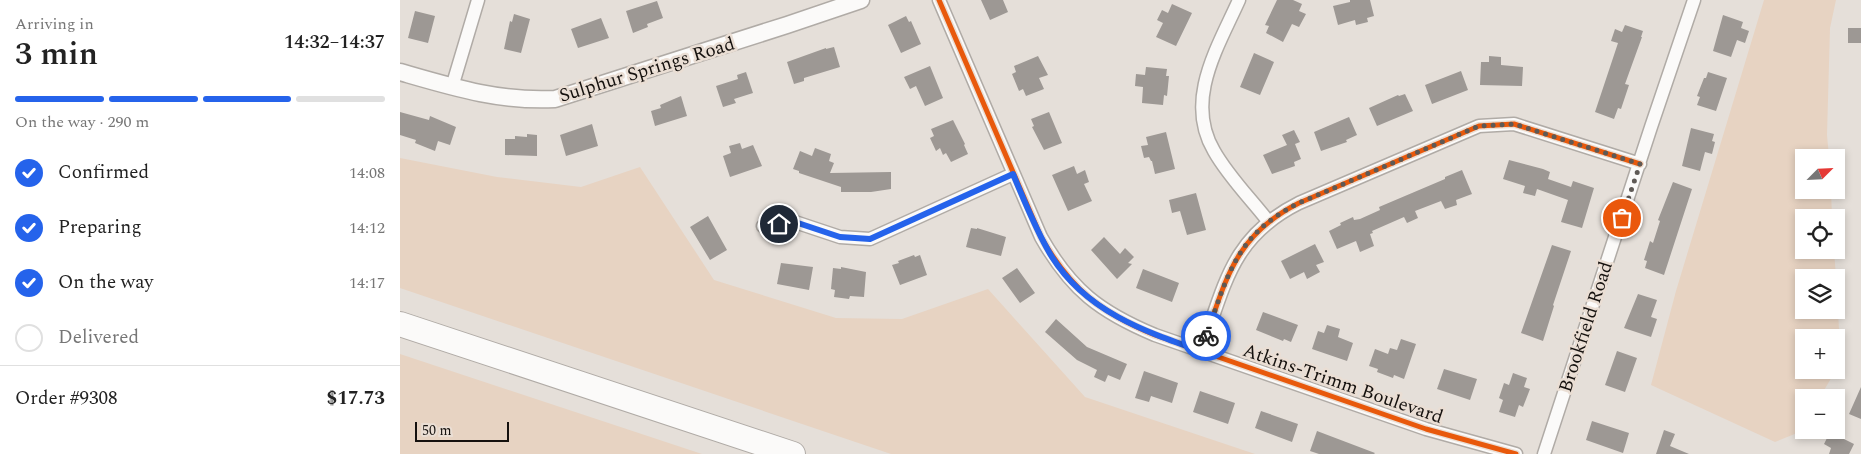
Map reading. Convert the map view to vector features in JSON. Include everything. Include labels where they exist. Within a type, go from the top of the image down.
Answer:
[{"type":"highway","points":[[400,324],[793,454]]},
{"type":"street","points":[[452,87],[478,0]]},
{"type":"street","name":"Sulphur Springs Road","points":[[400,72],[452,87],[502,98],[530,101],[555,99],[787,26],[860,0]]},
{"type":"street","name":"Atkins-Trimm Boulevard","points":[[939,0],[1041,237],[1053,259],[1068,278],[1090,300],[1128,324],[1201,351],[1426,429],[1516,454]]},
{"type":"street","points":[[1239,0],[1208,68],[1203,89],[1203,121],[1208,138],[1219,159],[1268,221]]},
{"type":"street","name":"Brookfield Road","points":[[1544,454],[1694,0]]},
{"type":"street","points":[[1201,351],[1229,272],[1248,241],[1268,221],[1299,203],[1479,126],[1514,124],[1640,164]]},
{"type":"street","points":[[763,226],[795,222],[840,237],[870,239],[1013,174]]},
{"type":"shaded area","points":[[1764,0],[1836,0],[1830,28],[1828,149],[1795,149],[1795,199],[1831,199],[1832,209],[1795,209],[1795,259],[1835,259],[1835,269],[1795,269],[1795,319],[1838,319],[1839,329],[1795,329],[1795,379],[1831,379],[1825,389],[1795,389],[1795,434],[1775,442],[1651,385],[1676,291]]},
{"type":"shaded area","points":[[400,158],[497,177],[581,187],[640,167],[714,280],[836,318],[902,319],[988,289],[1085,397],[1255,454],[891,454],[400,288]]},
{"type":"shaded area","points":[[400,354],[702,454],[400,454]]},
{"type":"building","points":[[981,0],[1003,0],[1008,12],[990,20]]},
{"type":"building","points":[[1277,0],[1293,0],[1302,4],[1299,11],[1306,14],[1299,27],[1292,24],[1283,42],[1266,33],[1269,26],[1265,25]]},
{"type":"building","points":[[1350,0],[1370,0],[1374,16],[1367,18],[1368,22],[1356,25],[1355,20],[1338,25],[1333,6],[1350,2]]},
{"type":"building","points":[[657,1],[663,18],[647,24],[648,27],[633,33],[626,11]]},
{"type":"building","points":[[1172,4],[1192,13],[1176,46],[1156,37],[1163,23],[1157,20],[1162,10],[1168,13]]},
{"type":"building","points":[[415,11],[435,16],[428,43],[408,38]]},
{"type":"building","points":[[514,14],[530,19],[521,53],[504,49],[510,21],[512,22]]},
{"type":"building","points":[[1723,15],[1743,22],[1741,28],[1749,31],[1745,43],[1737,40],[1731,57],[1713,51]]},
{"type":"building","points":[[906,16],[909,22],[911,21],[921,44],[901,53],[888,25]]},
{"type":"building","points":[[601,18],[609,38],[578,48],[571,29]]},
{"type":"building","points":[[1625,25],[1643,31],[1625,84],[1629,85],[1621,109],[1618,108],[1614,119],[1595,112],[1618,43],[1611,41],[1615,29],[1622,32]]},
{"type":"building","points":[[1848,28],[1861,28],[1861,43],[1848,43]]},
{"type":"building","points":[[834,47],[840,67],[804,78],[804,81],[794,84],[787,62]]},
{"type":"building","points":[[1254,53],[1274,62],[1260,95],[1240,87]]},
{"type":"building","points":[[1038,56],[1048,75],[1039,78],[1044,89],[1026,96],[1023,89],[1019,91],[1012,74],[1016,72],[1014,66]]},
{"type":"building","points":[[1489,56],[1501,57],[1501,65],[1523,67],[1522,86],[1480,85],[1481,62],[1489,62]]},
{"type":"building","points":[[930,66],[943,98],[925,106],[916,86],[910,89],[904,77]]},
{"type":"building","points":[[1146,67],[1167,69],[1166,76],[1169,76],[1167,96],[1164,95],[1163,105],[1142,103],[1143,87],[1135,86],[1136,74],[1145,75]]},
{"type":"building","points":[[1461,71],[1468,90],[1432,104],[1425,85]]},
{"type":"building","points":[[746,72],[753,93],[734,99],[736,103],[723,107],[716,86],[738,79],[737,75]]},
{"type":"building","points":[[1708,72],[1727,78],[1716,111],[1697,105],[1700,97],[1697,96]]},
{"type":"building","points":[[1405,94],[1413,111],[1377,126],[1369,108],[1398,95]]},
{"type":"building","points":[[681,96],[687,116],[655,126],[651,111],[661,108],[660,105]]},
{"type":"building","points":[[400,112],[429,120],[430,116],[456,127],[450,145],[438,141],[435,151],[415,143],[416,140],[400,135]]},
{"type":"building","points":[[1049,112],[1062,143],[1044,150],[1032,127],[1034,126],[1031,119]]},
{"type":"building","points":[[1349,117],[1357,135],[1346,140],[1347,142],[1321,151],[1314,132]]},
{"type":"building","points":[[953,120],[968,154],[951,162],[946,153],[943,155],[940,148],[936,151],[930,138],[934,136],[931,129]]},
{"type":"building","points":[[592,124],[598,146],[566,156],[560,135]]},
{"type":"building","points":[[1691,128],[1714,134],[1712,141],[1715,142],[1712,154],[1705,152],[1700,171],[1682,166]]},
{"type":"building","points":[[1294,130],[1300,142],[1295,144],[1301,159],[1294,162],[1295,166],[1272,174],[1263,155],[1287,145],[1282,135]]},
{"type":"building","points":[[1166,132],[1175,169],[1155,174],[1152,161],[1149,157],[1144,158],[1141,146],[1148,145],[1146,137]]},
{"type":"building","points":[[527,134],[537,135],[537,156],[505,155],[505,139],[515,139],[515,136],[527,137]]},
{"type":"building","points":[[740,143],[742,149],[753,145],[762,166],[730,177],[723,156],[731,153],[729,146]]},
{"type":"building","points":[[815,148],[831,154],[829,161],[834,163],[830,173],[891,172],[891,189],[871,192],[841,192],[841,187],[799,173],[799,171],[793,169],[800,151],[812,156]]},
{"type":"building","points":[[1509,160],[1550,172],[1548,179],[1571,187],[1573,181],[1594,188],[1582,228],[1561,222],[1568,200],[1537,189],[1535,196],[1523,193],[1525,186],[1503,179]]},
{"type":"building","points":[[1074,166],[1077,174],[1085,170],[1089,182],[1084,184],[1092,201],[1068,211],[1052,175]]},
{"type":"building","points":[[1462,170],[1472,194],[1456,200],[1457,205],[1445,209],[1441,201],[1415,211],[1418,218],[1407,223],[1404,217],[1372,231],[1373,233],[1370,234],[1374,246],[1360,252],[1356,241],[1337,249],[1329,231],[1341,225],[1340,223],[1353,217],[1354,220],[1360,219],[1380,210],[1379,207]]},
{"type":"building","points":[[1673,182],[1692,189],[1664,275],[1645,268],[1647,261],[1644,260],[1650,241],[1653,243],[1660,221],[1658,220]]},
{"type":"building","points":[[1196,193],[1206,230],[1187,235],[1180,211],[1172,213],[1169,200]]},
{"type":"building","points":[[708,216],[727,250],[710,260],[690,227]]},
{"type":"building","points":[[971,228],[1006,237],[1001,256],[966,247]]},
{"type":"building","points":[[1104,237],[1120,254],[1125,248],[1134,257],[1128,263],[1132,264],[1117,279],[1091,250]]},
{"type":"building","points":[[1315,244],[1324,262],[1316,265],[1320,272],[1307,279],[1304,272],[1290,279],[1281,261]]},
{"type":"building","points":[[1552,245],[1571,251],[1543,341],[1521,333]]},
{"type":"building","points":[[914,255],[915,257],[920,255],[927,275],[900,285],[892,265]]},
{"type":"building","points":[[781,263],[813,267],[809,290],[777,284]]},
{"type":"building","points":[[841,267],[866,272],[864,297],[850,296],[849,299],[834,297],[835,290],[831,289],[833,268],[841,269]]},
{"type":"building","points":[[1017,268],[1035,293],[1020,303],[1002,278]]},
{"type":"building","points":[[1143,269],[1179,283],[1172,302],[1136,288]]},
{"type":"building","points":[[1638,294],[1657,300],[1651,317],[1657,319],[1651,337],[1624,328]]},
{"type":"building","points":[[1263,312],[1298,325],[1291,342],[1284,339],[1283,341],[1256,330]]},
{"type":"building","points":[[1056,319],[1087,347],[1127,364],[1120,380],[1108,375],[1105,382],[1094,377],[1097,370],[1077,360],[1045,332]]},
{"type":"building","points":[[1327,325],[1340,329],[1338,337],[1353,343],[1347,361],[1312,349],[1318,331],[1324,333]]},
{"type":"building","points":[[1401,339],[1416,344],[1404,379],[1394,375],[1393,378],[1377,372],[1378,369],[1369,366],[1375,349],[1388,354],[1390,348],[1397,350]]},
{"type":"building","points":[[1617,351],[1637,358],[1625,392],[1605,385]]},
{"type":"building","points":[[1444,369],[1477,379],[1470,400],[1437,389]]},
{"type":"building","points":[[1144,371],[1178,383],[1172,403],[1151,396],[1149,402],[1135,398]]},
{"type":"building","points":[[1513,373],[1527,378],[1524,387],[1530,389],[1523,407],[1519,405],[1515,417],[1499,412],[1503,400],[1499,398],[1504,383],[1509,385]]},
{"type":"building","points":[[1861,387],[1861,419],[1849,414]]},
{"type":"building","points":[[1200,391],[1235,403],[1228,424],[1193,412]]},
{"type":"building","points":[[1261,411],[1298,424],[1292,442],[1255,428]]},
{"type":"building","points":[[1592,421],[1629,433],[1623,453],[1586,440]]},
{"type":"building","points":[[1664,430],[1675,434],[1670,446],[1689,454],[1656,454]]},
{"type":"building","points":[[1317,431],[1375,453],[1319,454],[1310,451]]},
{"type":"building","points":[[1826,439],[1844,439],[1854,444],[1849,454],[1829,454],[1831,448],[1824,444]]},
{"type":"cycle path","points":[[939,0],[1041,237],[1064,271],[1089,297],[1118,317],[1155,335],[1426,429],[1516,454]]},
{"type":"cycle path","points":[[1201,351],[1225,284],[1234,265],[1244,247],[1258,231],[1276,216],[1299,203],[1479,126],[1514,124],[1640,164]]},
{"type":"way so far","points":[[1206,336],[1229,272],[1237,257],[1248,241],[1268,221],[1299,203],[1479,126],[1514,124],[1640,164],[1622,218]]},
{"type":"route","points":[[779,224],[795,222],[840,237],[870,239],[1013,174],[1053,259],[1068,278],[1090,300],[1128,324],[1201,351],[1206,336]]}]
